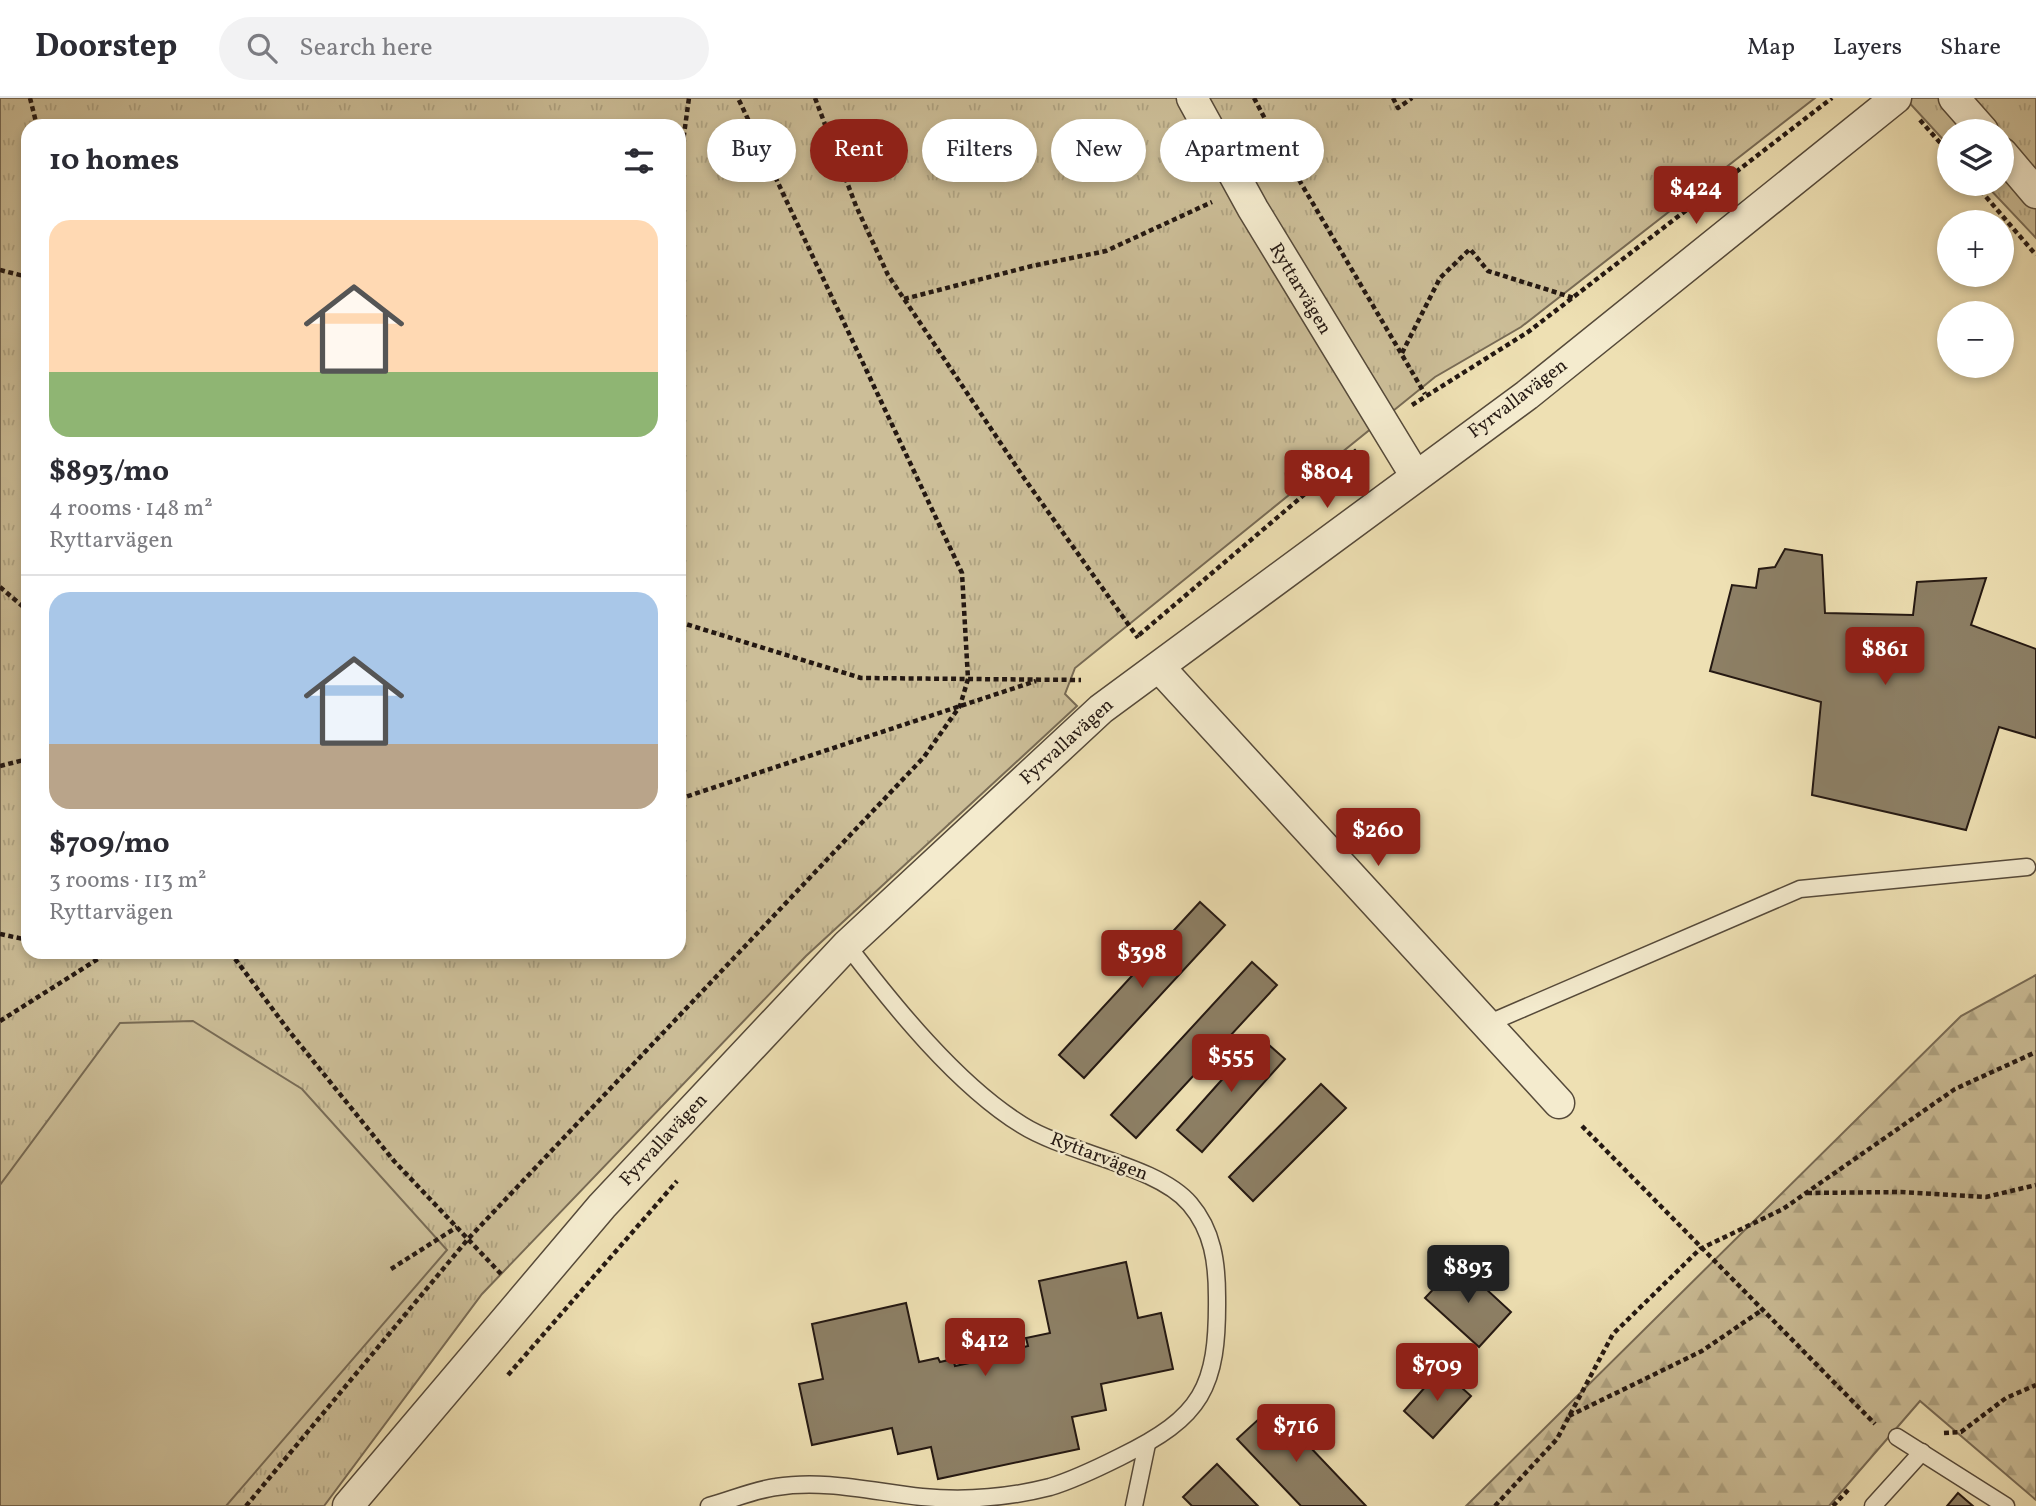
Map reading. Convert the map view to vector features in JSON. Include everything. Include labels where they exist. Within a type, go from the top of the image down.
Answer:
[{"type":"street","name":"Ryttarvägen","points":[[1192,98],[1241,188],[1415,475]]},
{"type":"street","points":[[1954,98],[1972,119]]},
{"type":"street","name":"Fyrvallavägen","points":[[348,1506],[602,1206],[848,945],[1101,709],[1527,394],[1907,107]]},
{"type":"street","points":[[2014,167],[2036,193]]},
{"type":"street","points":[[1159,667],[1559,1103]]},
{"type":"lane","points":[[1487,1024],[1800,889],[2027,867]]},
{"type":"lane","name":"Ryttarvägen","points":[[709,1506],[776,1487],[817,1485],[970,1500],[1053,1486],[1147,1444],[1181,1421],[1199,1399],[1211,1371],[1217,1347],[1217,1267],[1208,1233],[1189,1203],[1157,1179],[1080,1153],[1024,1126],[988,1101],[923,1035],[848,945]]},
{"type":"lane","points":[[1897,1437],[2006,1506]]},
{"type":"lane","points":[[1134,1506],[1147,1444]]},
{"type":"lane","points":[[1873,1506],[1922,1452]]},
{"type":"path","points":[[30,98],[35,119]]},
{"type":"path","points":[[686,120],[689,98]]},
{"type":"path","points":[[246,1506],[468,1239],[924,757],[960,706],[968,679],[962,573],[738,98]]},
{"type":"path","points":[[815,98],[856,206],[888,275],[1024,478],[1159,667]]},
{"type":"path","points":[[1254,98],[1285,157],[1426,394]]},
{"type":"path","points":[[1393,98],[1398,108],[1412,98]]},
{"type":"path","points":[[1907,107],[1937,140]]},
{"type":"path","points":[[904,299],[1031,266],[1106,251],[1241,188]]},
{"type":"path","points":[[1985,196],[2036,255]]},
{"type":"path","points":[[1402,354],[1440,278],[1470,249],[1488,271],[1574,298]]},
{"type":"path","points":[[0,270],[21,275]]},
{"type":"path","points":[[0,587],[21,605]]},
{"type":"path","points":[[686,623],[861,678],[1086,680]]},
{"type":"path","points":[[686,797],[1040,679]]},
{"type":"path","points":[[0,766],[21,761]]},
{"type":"path","points":[[0,934],[21,938]]},
{"type":"path","points":[[0,1021],[98,959]]},
{"type":"path","points":[[235,959],[289,1031],[394,1161],[523,1297]]},
{"type":"path","points":[[1495,1506],[1557,1439],[1613,1334],[1700,1249],[1783,1209],[1955,1089],[2036,1052]]},
{"type":"path","points":[[1559,1103],[1874,1423],[1897,1437],[1961,1432],[2006,1398],[2036,1385]]},
{"type":"path","points":[[1807,1193],[1901,1192],[1986,1197],[2036,1185]]},
{"type":"path","points":[[391,1269],[457,1227]]},
{"type":"path","points":[[1569,1416],[1702,1350],[1762,1310]]},
{"type":"green space","points":[[0,98],[1815,98],[1521,327],[1435,377],[1075,668],[1065,694],[1077,706],[806,956],[482,1294],[324,1506],[0,1506]]},
{"type":"green space","points":[[1905,98],[2036,98],[2036,238],[2014,215],[2014,210],[2010,210],[1996,196],[2014,196],[2014,119],[1937,119],[1937,133]]},
{"type":"green space","points":[[2036,975],[2036,1500],[1920,1401],[1829,1506],[1466,1506],[1961,1016]]},
{"type":"green space","points":[[193,1021],[302,1089],[447,1250],[226,1506],[0,1506],[0,1185],[120,1023]]},
{"type":"building","points":[[1785,549],[1822,555],[1825,613],[1913,615],[1917,582],[1986,578],[1971,625],[2036,649],[2036,738],[1999,727],[1966,830],[1812,795],[1821,702],[1710,671],[1732,585],[1756,588],[1759,569],[1775,567]]},
{"type":"building","points":[[1200,902],[1225,925],[1084,1078],[1059,1055]]},
{"type":"building","points":[[1252,962],[1277,985],[1136,1138],[1111,1115]]},
{"type":"building","points":[[1260,1037],[1285,1059],[1202,1152],[1177,1130]]},
{"type":"building","points":[[1321,1084],[1346,1108],[1253,1201],[1229,1177]]},
{"type":"building","points":[[1126,1262],[1138,1318],[1161,1313],[1173,1369],[1101,1384],[1106,1410],[1072,1417],[1079,1449],[938,1479],[931,1447],[898,1454],[892,1428],[812,1445],[799,1384],[823,1379],[812,1324],[906,1303],[919,1362],[938,1358],[940,1362],[953,1359],[955,1366],[1017,1353],[1016,1349],[1028,1346],[1026,1338],[1050,1333],[1039,1281]]},
{"type":"building","points":[[1458,1263],[1511,1312],[1479,1347],[1425,1298]]},
{"type":"building","points":[[1441,1369],[1471,1396],[1433,1438],[1404,1411]]},
{"type":"building","points":[[1272,1407],[1366,1506],[1301,1506],[1237,1439]]},
{"type":"building","points":[[1217,1464],[1258,1506],[1192,1506],[1183,1497]]},
{"type":"building","points":[[1958,1493],[1973,1506],[1947,1506]]}]
